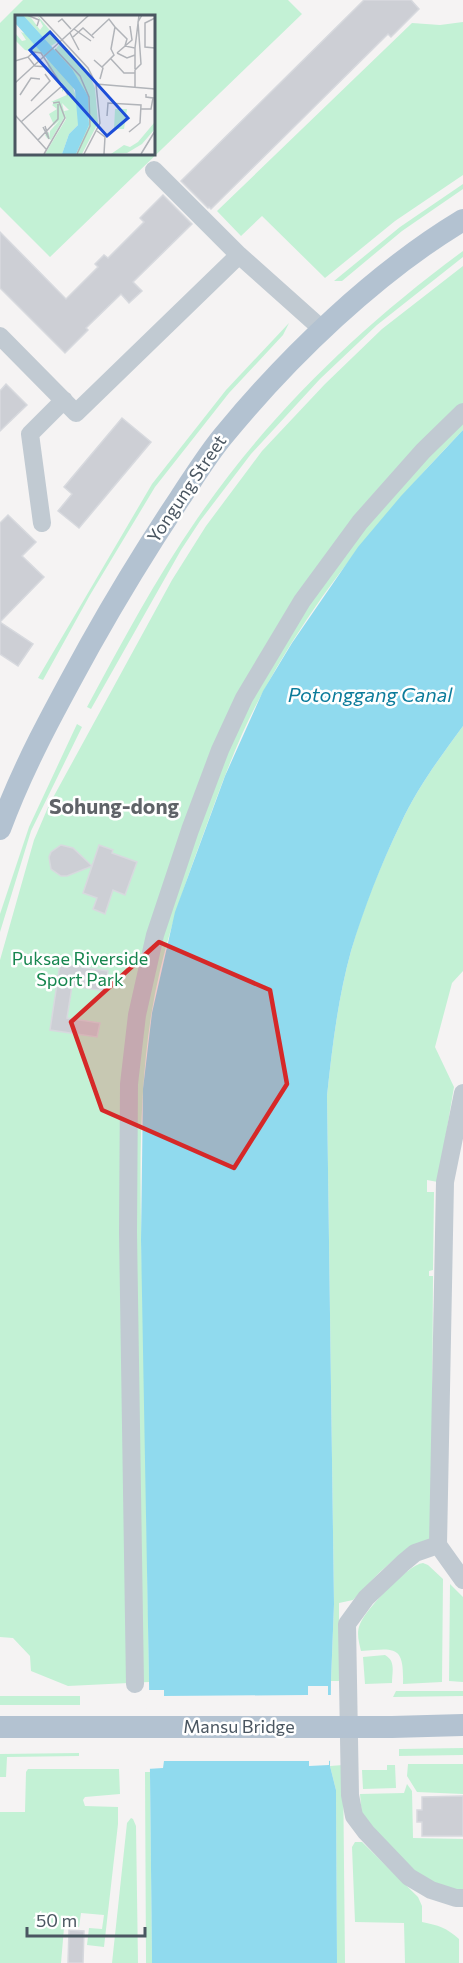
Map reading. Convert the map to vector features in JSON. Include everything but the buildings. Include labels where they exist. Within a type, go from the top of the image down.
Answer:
[{"type":"main road","name":"Yongung Street","points":[[0,829],[8,780],[56,707],[109,611],[158,531],[223,436],[289,362],[323,330],[406,260],[463,220]]},
{"type":"main road","name":"Mansu Bridge","points":[[0,1727],[463,1725]]},
{"type":"street","points":[[154,170],[239,255],[323,330]]},
{"type":"street","points":[[0,336],[76,413],[239,255]]},
{"type":"street","points":[[42,522],[30,434],[64,400]]},
{"type":"street","points":[[135,1684],[128,1266],[129,1084],[137,1015],[155,935],[190,830],[217,760],[250,688],[302,601],[360,522],[423,451],[463,412]]},
{"type":"street","points":[[463,1092],[445,1182],[438,1545],[463,1580]]},
{"type":"street","points":[[438,1545],[415,1553],[403,1563],[366,1598],[347,1624],[350,1795],[354,1816],[366,1832],[409,1877],[432,1890],[463,1898]]},
{"type":"highlighted area","points":[[159,942],[270,990],[287,1084],[234,1168],[102,1110],[71,1022]]},
{"type":"green space","points":[[23,0],[288,0],[302,14],[50,257],[0,207],[0,23]]},
{"type":"green space","points":[[463,22],[463,175],[395,221],[325,278],[262,216],[241,236],[217,211],[412,23],[440,25]]},
{"type":"green space","points":[[463,184],[463,189],[402,231],[342,281],[334,281],[400,227]]},
{"type":"green space","points":[[463,251],[463,257],[377,325],[320,379],[251,454],[181,550],[91,709],[87,707],[167,564],[225,480],[255,443],[286,408],[353,341]]},
{"type":"green space","name":"Puksae Riverside Sport Park","points":[[463,266],[463,430],[434,460],[354,554],[329,587],[284,656],[254,709],[230,762],[172,924],[151,1016],[141,1126],[149,1682],[68,1686],[31,1671],[30,1656],[13,1638],[0,1637],[0,960],[34,840],[49,805],[172,580],[206,526],[262,451],[325,384],[382,329]]},
{"type":"green space","points":[[289,323],[283,335],[229,393],[155,487],[90,595],[43,680],[38,678],[152,484],[226,390]]},
{"type":"green space","points":[[77,724],[82,727],[31,831],[0,932],[0,914],[29,827]]},
{"type":"green space","points":[[463,726],[463,971],[452,983],[435,1047],[454,1087],[438,1182],[427,1180],[427,1192],[434,1192],[433,1270],[429,1271],[429,1276],[433,1276],[434,1538],[397,1557],[353,1600],[339,1603],[339,1681],[331,1681],[334,1604],[327,1096],[333,1041],[351,951],[380,870],[414,797]]},
{"type":"green space","points":[[423,1563],[443,1579],[442,1682],[403,1684],[402,1662],[396,1652],[382,1649],[361,1651],[358,1631],[364,1617],[388,1588],[407,1571]]},
{"type":"green space","points":[[450,1584],[463,1597],[463,1682],[449,1681]]},
{"type":"green space","points":[[385,1655],[392,1664],[392,1683],[365,1684],[363,1657]]},
{"type":"green space","points":[[396,1691],[463,1691],[463,1696],[393,1697]]},
{"type":"green space","points":[[0,1696],[80,1696],[80,1705],[0,1705]]},
{"type":"green space","points":[[463,1748],[463,1755],[399,1756],[399,1749]]},
{"type":"green space","points":[[79,1753],[79,1756],[7,1757],[6,1777],[0,1777],[0,1754]]},
{"type":"green space","points":[[408,1764],[463,1764],[463,1794],[417,1792],[407,1776]]},
{"type":"green space","points":[[343,1765],[345,1963],[337,1963],[336,1790],[330,1766]]},
{"type":"green space","points":[[387,1765],[395,1765],[396,1788],[363,1789],[362,1770],[387,1770]]},
{"type":"green space","points":[[28,1769],[119,1769],[120,1794],[85,1797],[83,1800],[85,1806],[118,1807],[104,1947],[87,1945],[89,1928],[102,1929],[104,1915],[81,1913],[79,1927],[64,1928],[61,1963],[0,1963],[0,1812],[25,1812]]},
{"type":"green space","points":[[145,1772],[150,1772],[152,1963],[146,1963]]},
{"type":"green space","points":[[407,1784],[412,1791],[413,1838],[463,1839],[463,1889],[433,1883],[414,1871],[362,1816],[360,1794],[404,1793]]},
{"type":"green space","points":[[131,1818],[136,1826],[138,1963],[112,1963],[127,1823]]},
{"type":"green space","points":[[355,1842],[362,1842],[418,1897],[422,1906],[422,1922],[442,1927],[459,1939],[459,1963],[405,1963],[404,1923],[355,1922],[352,1847]]},
{"type":"water","name":"Potonggang Canal","points":[[463,430],[463,726],[414,797],[367,902],[342,987],[327,1096],[334,1604],[330,1766],[336,1790],[337,1963],[152,1963],[141,1240],[143,1089],[152,1013],[175,912],[225,776],[263,691],[292,643],[358,547],[401,496]]},
{"type":"pier","points":[[308,1686],[328,1686],[328,1695],[334,1695],[333,1760],[329,1761],[329,1765],[309,1766],[309,1761],[164,1761],[163,1768],[147,1769],[146,1690],[164,1690],[164,1696],[308,1695]]},
{"type":"district","name":"Sohung-dong","points":[[114,807]]}]
